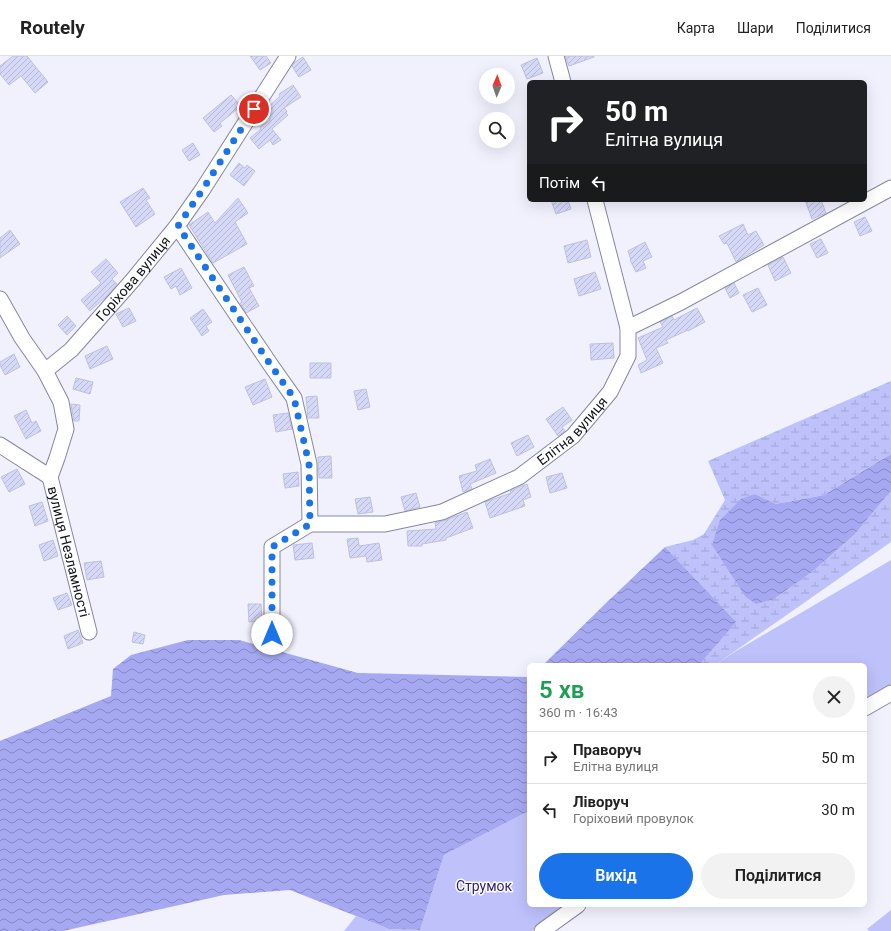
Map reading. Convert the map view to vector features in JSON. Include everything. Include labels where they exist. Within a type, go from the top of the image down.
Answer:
[{"type":"street","name":"Горіхова вулиця","points":[[45,371],[71,350],[178,226],[288,56]]},
{"type":"street","points":[[556,56],[562,80]]},
{"type":"street","points":[[867,201],[891,188]]},
{"type":"street","name":"Елітна вулиця","points":[[310,524],[385,524],[442,512],[519,477],[574,436],[610,392],[628,356],[628,328],[596,202]]},
{"type":"street","points":[[628,328],[681,302],[865,202]]},
{"type":"street","points":[[178,226],[294,398],[309,464],[310,524],[272,547],[272,634]]},
{"type":"street","name":"вулиця Незламності","points":[[0,300],[22,338],[45,371],[62,402],[66,429],[50,477],[88,632]]},
{"type":"street","points":[[0,445],[50,477]]},
{"type":"street","points":[[867,707],[891,693]]},
{"type":"street","points":[[542,931],[575,907]]},
{"type":"green space","points":[[891,381],[891,454],[824,495],[776,504],[755,494],[774,599],[812,572],[854,535],[891,491],[891,542],[718,663],[701,663],[735,622],[665,547],[693,540],[704,534],[725,500],[708,461]]},
{"type":"green space","points":[[891,560],[891,685],[867,699],[867,663],[718,663]]},
{"type":"green space","name":"Струмок","points":[[527,812],[527,907],[566,907],[532,931],[344,931],[356,916],[389,929],[420,930],[444,855]]},
{"type":"green space","points":[[891,910],[891,931],[869,931],[867,929]]},
{"type":"water","points":[[891,454],[891,491],[854,535],[812,572],[774,599],[756,604],[745,596],[712,545],[720,520],[741,499],[755,494],[776,504],[824,495]]},
{"type":"water","points":[[665,547],[736,622],[701,663],[545,663]]},
{"type":"water","points":[[188,640],[239,640],[358,673],[527,677],[527,812],[444,855],[420,930],[389,929],[290,890],[224,895],[63,931],[0,931],[0,741],[111,696],[113,669],[131,655]]},
{"type":"building","points":[[13,56],[27,56],[48,82],[35,93],[21,76],[9,85],[0,74],[0,66]]},
{"type":"building","points":[[250,56],[266,56],[271,63],[260,70]]},
{"type":"building","points":[[565,56],[594,56],[594,57],[569,66]]},
{"type":"building","points":[[303,57],[311,70],[299,77],[292,66]]},
{"type":"building","points":[[537,58],[543,73],[527,79],[521,65]]},
{"type":"building","points":[[293,85],[301,97],[284,108],[288,115],[272,129],[281,140],[273,145],[270,140],[259,149],[250,138],[261,129],[260,127],[270,120],[263,112],[280,96],[279,94]]},
{"type":"building","points":[[231,95],[241,106],[220,123],[222,126],[214,132],[203,118]]},
{"type":"building","points":[[193,143],[200,155],[189,161],[182,150]]},
{"type":"building","points":[[239,163],[245,168],[247,165],[255,171],[244,186],[230,175]]},
{"type":"building","points":[[143,188],[150,198],[146,200],[155,214],[136,227],[120,202]]},
{"type":"building","points":[[238,198],[248,213],[235,222],[247,244],[213,263],[189,225],[208,212],[215,223]]},
{"type":"building","points":[[552,202],[569,202],[571,209],[556,214]]},
{"type":"building","points":[[806,202],[822,202],[826,213],[812,219]]},
{"type":"building","points":[[865,217],[872,231],[860,236],[854,222]]},
{"type":"building","points":[[743,224],[748,235],[756,231],[764,245],[736,262],[727,243],[724,244],[719,236]]},
{"type":"building","points":[[10,230],[20,244],[0,258],[0,238]]},
{"type":"building","points":[[821,239],[828,253],[817,258],[810,244]]},
{"type":"building","points":[[587,240],[591,257],[568,263],[564,246]]},
{"type":"building","points":[[645,242],[652,257],[643,261],[646,268],[636,272],[630,260],[628,251]]},
{"type":"building","points":[[783,257],[791,273],[775,281],[768,265]]},
{"type":"building","points":[[106,259],[118,273],[112,279],[117,284],[109,294],[90,311],[81,300],[101,283],[91,272]]},
{"type":"building","points":[[244,267],[254,286],[249,288],[259,306],[246,313],[228,275]]},
{"type":"building","points":[[181,268],[192,288],[180,295],[176,286],[171,289],[164,277]]},
{"type":"building","points":[[595,272],[601,289],[579,296],[574,279]]},
{"type":"building","points":[[734,283],[739,293],[730,298],[725,288]]},
{"type":"building","points":[[758,288],[767,305],[752,312],[743,295]]},
{"type":"building","points":[[129,308],[136,321],[123,327],[116,314]]},
{"type":"building","points":[[697,308],[705,322],[666,340],[668,343],[656,348],[663,363],[641,373],[638,365],[647,360],[638,338],[663,327],[660,322],[672,316],[674,320]]},
{"type":"building","points":[[203,309],[212,322],[206,326],[209,331],[202,336],[190,318]]},
{"type":"building","points":[[67,316],[76,326],[67,335],[58,325]]},
{"type":"building","points":[[613,343],[614,358],[591,360],[590,344]]},
{"type":"building","points":[[107,346],[113,359],[90,369],[85,356]]},
{"type":"building","points":[[14,354],[20,367],[5,375],[0,362]]},
{"type":"building","points":[[310,363],[331,363],[331,378],[310,378]]},
{"type":"building","points":[[76,378],[93,382],[90,394],[73,389]]},
{"type":"building","points":[[265,379],[272,397],[253,405],[245,387]]},
{"type":"building","points":[[366,389],[370,407],[358,410],[354,391]]},
{"type":"building","points":[[317,396],[319,418],[308,418],[306,397]]},
{"type":"building","points":[[71,404],[80,405],[79,421],[74,421]]},
{"type":"building","points":[[563,407],[572,420],[562,427],[565,431],[558,436],[546,419]]},
{"type":"building","points":[[26,410],[32,423],[36,421],[41,431],[26,439],[14,416]]},
{"type":"building","points":[[288,413],[292,429],[276,432],[273,415]]},
{"type":"building","points":[[528,435],[534,447],[517,456],[511,443]]},
{"type":"building","points":[[331,456],[332,478],[319,478],[318,457]]},
{"type":"building","points":[[490,459],[496,473],[470,484],[472,489],[463,492],[459,476],[477,471],[475,465]]},
{"type":"building","points":[[17,469],[25,484],[9,492],[1,477]]},
{"type":"building","points":[[298,472],[299,486],[285,488],[283,474]]},
{"type":"building","points":[[562,473],[567,488],[550,493],[546,477]]},
{"type":"building","points":[[527,484],[531,497],[523,500],[525,506],[490,518],[485,502],[511,493],[510,491]]},
{"type":"building","points":[[416,493],[420,507],[405,511],[401,497]]},
{"type":"building","points":[[370,497],[373,512],[358,514],[355,499]]},
{"type":"building","points":[[42,502],[48,521],[35,526],[29,506]]},
{"type":"building","points":[[467,512],[473,528],[446,538],[446,540],[422,544],[422,546],[408,546],[407,531],[436,529],[435,523]]},
{"type":"building","points":[[358,538],[359,546],[379,543],[382,560],[367,562],[366,556],[350,558],[347,539]]},
{"type":"building","points":[[53,540],[58,556],[44,561],[39,545]]},
{"type":"building","points":[[312,543],[314,558],[295,560],[293,545]]},
{"type":"building","points":[[101,561],[104,577],[87,580],[84,563]]},
{"type":"building","points":[[67,593],[72,605],[58,610],[53,598]]},
{"type":"building","points":[[248,604],[261,604],[262,621],[249,622]]},
{"type":"building","points":[[78,630],[83,643],[68,649],[64,636]]},
{"type":"building","points":[[134,632],[145,635],[143,644],[132,642]]},
{"type":"route","points":[[254,109],[178,226],[294,398],[309,464],[310,524],[272,547],[272,634]]}]
